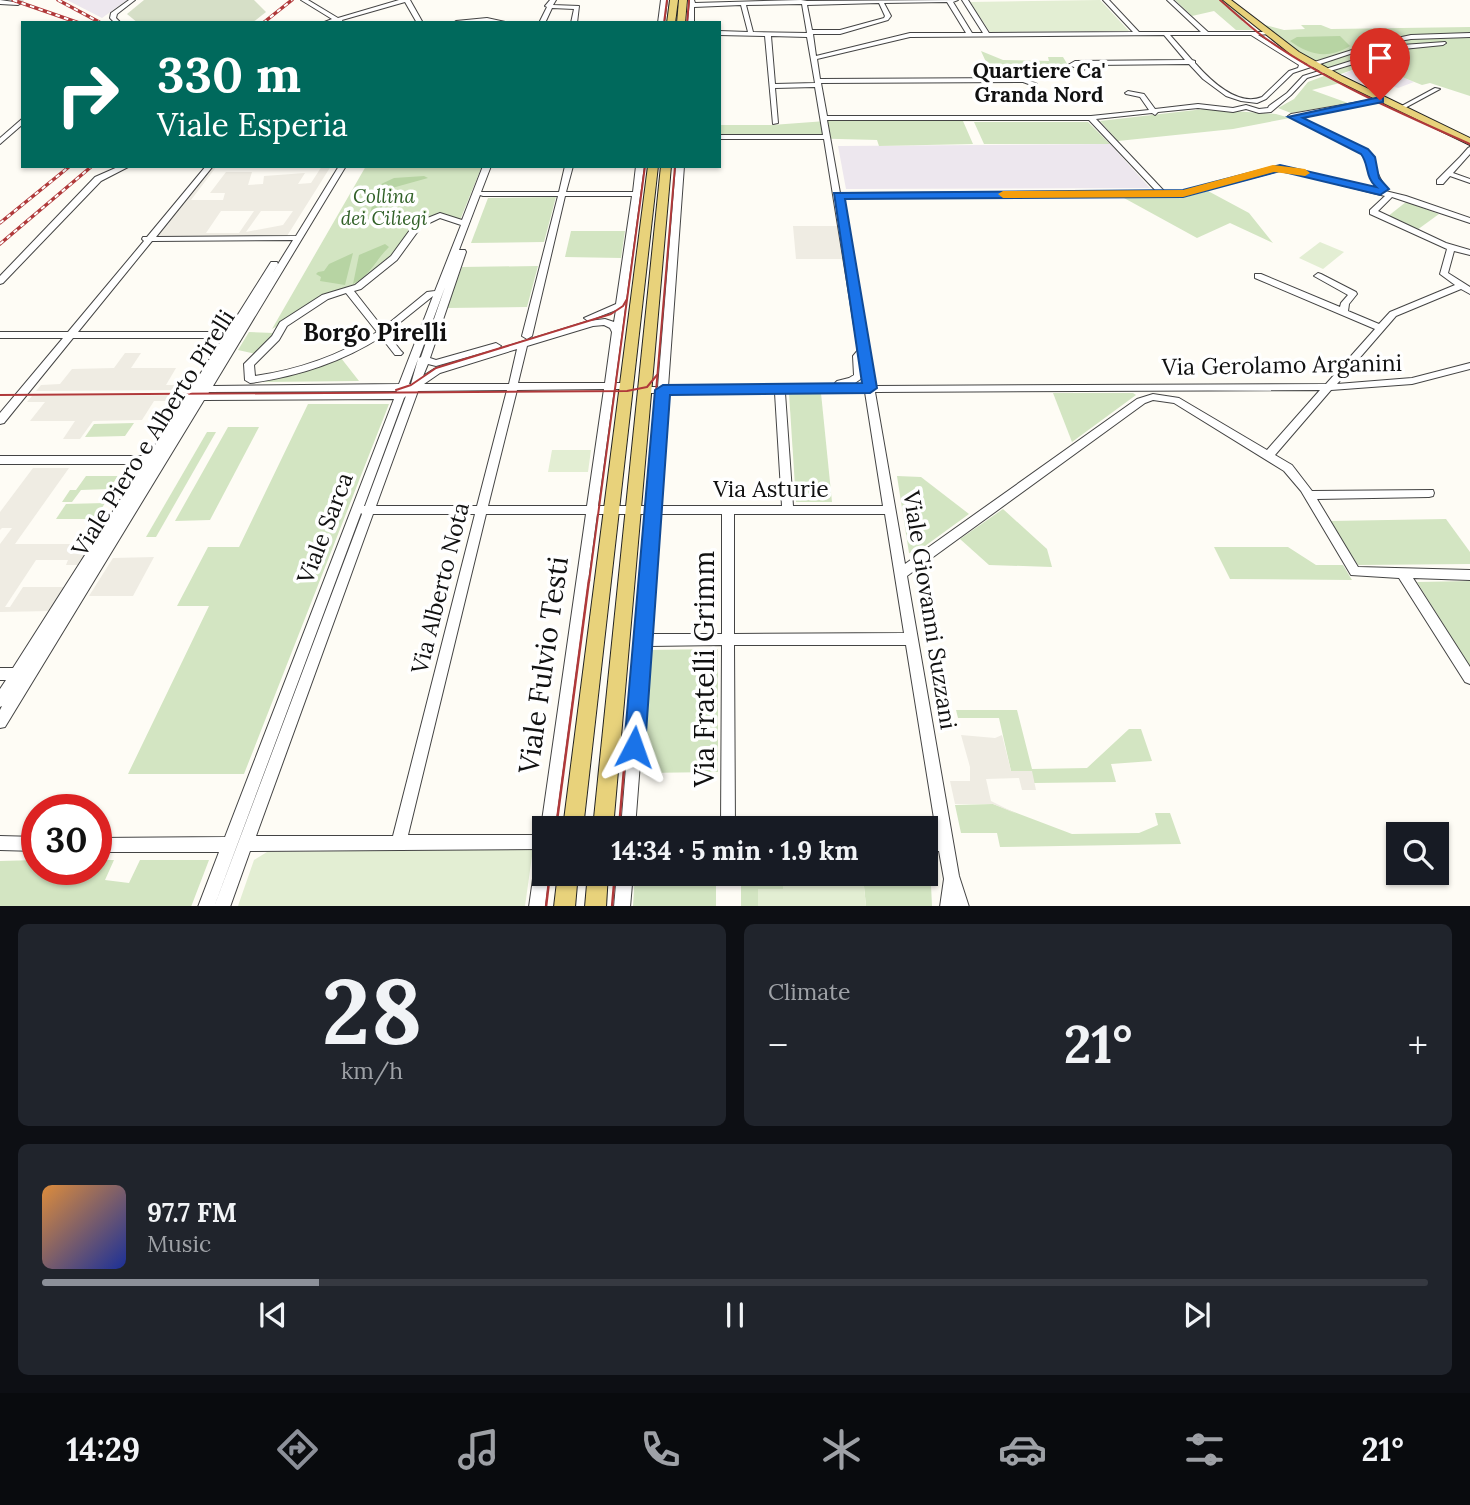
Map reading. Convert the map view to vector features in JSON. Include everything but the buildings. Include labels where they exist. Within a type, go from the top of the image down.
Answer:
[{"type":"main road","points":[[671,21],[674,0]]},
{"type":"main road","points":[[681,21],[683,0]]},
{"type":"main road","points":[[1227,0],[1296,54],[1382,100],[1470,142]]},
{"type":"main road","name":"Viale Fulvio Testi","points":[[575,816],[653,168]]},
{"type":"main road","points":[[604,816],[666,168]]},
{"type":"main road","points":[[628,386],[645,390]]},
{"type":"main road","points":[[564,906],[566,886]]},
{"type":"main road","points":[[595,906],[597,886]]},
{"type":"street","points":[[116,21],[113,18],[114,13],[132,0]]},
{"type":"street","points":[[304,0],[340,21],[406,0],[419,21]]},
{"type":"street","points":[[661,21],[664,0]]},
{"type":"street","points":[[965,0],[987,34]]},
{"type":"street","points":[[1106,0],[1137,33]]},
{"type":"street","points":[[1170,0],[1206,33]]},
{"type":"street","points":[[691,21],[692,3],[882,4],[951,1],[970,34]]},
{"type":"street","points":[[0,2],[18,3]]},
{"type":"street","name":"Viale Giovanni Suzzani","points":[[804,2],[945,844],[951,876],[961,906]]},
{"type":"street","points":[[545,21],[553,3],[577,7],[575,21]]},
{"type":"street","points":[[743,4],[751,34]]},
{"type":"street","points":[[721,33],[841,32],[886,19],[888,16],[882,4]]},
{"type":"street","points":[[1165,33],[1218,91],[1250,103],[1271,107]]},
{"type":"street","points":[[1247,33],[1261,37],[1302,64],[1301,69]]},
{"type":"street","points":[[814,55],[831,54],[902,36],[1267,33]]},
{"type":"street","points":[[768,34],[775,123]]},
{"type":"street","points":[[825,118],[1091,118],[1155,113],[1198,106],[1230,110],[1264,98],[1286,75],[1396,38],[1470,35]]},
{"type":"street","points":[[1250,103],[1263,112],[1271,110],[1301,79],[1407,46],[1470,42]]},
{"type":"street","points":[[1296,54],[1334,58]]},
{"type":"street","points":[[1093,63],[1193,62]]},
{"type":"street","points":[[772,86],[1005,80]]},
{"type":"street","points":[[1401,108],[1437,89]]},
{"type":"street","points":[[1145,100],[1155,113]]},
{"type":"street","points":[[1378,189],[1371,175],[1369,157],[1364,151],[1292,117],[1382,100]]},
{"type":"street","points":[[1091,118],[1163,194]]},
{"type":"street","points":[[0,142],[21,122]]},
{"type":"street","points":[[721,137],[828,136]]},
{"type":"street","points":[[1440,182],[1470,149]]},
{"type":"street","points":[[0,273],[89,181],[112,168]]},
{"type":"street","points":[[0,281],[96,181],[123,168]]},
{"type":"street","points":[[146,239],[201,168]]},
{"type":"street","points":[[0,410],[208,168]]},
{"type":"street","name":"Viale Piero e Alberto Pirelli","points":[[327,186],[334,168]]},
{"type":"street","name":"Viale Piero e Alberto Pirelli","points":[[0,722],[24,674],[294,238],[340,168]]},
{"type":"street","name":"Viale Sarca","points":[[206,906],[237,844],[363,510],[438,293],[486,168]]},
{"type":"street","name":"Viale Sarca","points":[[406,390],[424,359],[493,168]]},
{"type":"street","name":"Via Alberto Nota","points":[[399,842],[568,168]]},
{"type":"street","name":"Viale Fulvio Testi","points":[[550,816],[640,168]]},
{"type":"street","points":[[629,816],[680,168]]},
{"type":"street","points":[[838,195],[1186,193],[1276,168],[1378,189],[1470,221]]},
{"type":"street","points":[[1450,174],[1470,181]]},
{"type":"street","points":[[1371,175],[1365,187],[1403,198]]},
{"type":"street","points":[[1346,184],[1366,183]]},
{"type":"street","points":[[483,194],[636,194]]},
{"type":"street","points":[[1390,195],[1373,210],[1382,217],[1470,253]]},
{"type":"street","points":[[438,293],[430,294],[382,333],[317,363],[250,380],[249,364],[276,338],[283,324],[325,297],[358,287],[390,262],[419,224],[440,215],[465,224]]},
{"type":"street","points":[[146,239],[294,238]]},
{"type":"street","points":[[1451,247],[1444,274],[1470,291]]},
{"type":"street","points":[[1258,276],[1381,328]]},
{"type":"street","points":[[1318,276],[1353,294],[1345,303],[1343,313]]},
{"type":"street","points":[[1269,455],[1393,314],[1461,286]]},
{"type":"street","points":[[349,291],[398,353]]},
{"type":"street","points":[[406,390],[437,372],[615,310],[621,305]]},
{"type":"street","points":[[424,359],[436,363],[598,322],[610,323],[616,331]]},
{"type":"street","points":[[0,335],[234,335]]},
{"type":"street","points":[[0,420],[66,335]]},
{"type":"street","name":"Viale Giovanni Suzzani","points":[[808,388],[855,380],[859,374],[858,356],[864,350]]},
{"type":"street","name":"Via Gerolamo Arganini","points":[[808,388],[1330,387],[1412,382],[1470,366]]},
{"type":"street","points":[[200,393],[628,386]]},
{"type":"street","name":"Via Gerolamo Arganini","points":[[1135,387],[1141,392],[1141,401]]},
{"type":"street","points":[[1169,387],[1172,399]]},
{"type":"street","points":[[645,390],[808,388]]},
{"type":"street","points":[[780,389],[788,510]]},
{"type":"street","points":[[901,573],[1141,401],[1153,397],[1172,399],[1269,455],[1297,478],[1355,572],[1470,575]]},
{"type":"street","points":[[0,460],[156,460]]},
{"type":"street","points":[[1309,495],[1429,493]]},
{"type":"street","points":[[363,510],[652,511]]},
{"type":"street","name":"Via Asturie","points":[[652,511],[890,510]]},
{"type":"street","name":"Via Fratelli Grimm","points":[[728,511],[728,816]]},
{"type":"street","points":[[1402,572],[1470,678]]},
{"type":"street","points":[[642,640],[911,639]]},
{"type":"street","points":[[0,674],[24,674]]},
{"type":"street","name":"Viale Piero e Alberto Pirelli","points":[[0,701],[24,674]]},
{"type":"street","points":[[112,845],[532,842]]},
{"type":"street","points":[[0,844],[21,844]]},
{"type":"street","name":"Viale Sarca","points":[[222,906],[237,844]]},
{"type":"street","points":[[938,844],[945,844]]},
{"type":"street","name":"Viale Giovanni Suzzani","points":[[948,906],[951,876]]},
{"type":"street","points":[[537,906],[540,886]]},
{"type":"street","points":[[622,906],[624,886]]},
{"type":"shaded area","points":[[67,0],[127,0],[102,18]]},
{"type":"shaded area","points":[[1369,64],[1414,82],[1398,88],[1374,79],[1387,75],[1383,73],[1360,83],[1343,74]]},
{"type":"shaded area","points":[[1110,144],[1150,188],[846,189],[838,146]]},
{"type":"shaded area","points":[[211,168],[215,168],[191,200],[223,200],[225,193],[210,193],[226,172],[252,172],[248,185],[263,184],[264,176],[305,173],[298,184],[311,183],[321,168],[330,168],[287,236],[155,237]],"holes":[[[221,211],[254,211],[239,233],[206,233]],[[261,211],[293,211],[283,225],[246,232]]]},
{"type":"shaded area","points":[[793,226],[837,226],[842,259],[796,259]]},
{"type":"shaded area","points":[[125,353],[141,353],[131,368],[176,368],[166,385],[195,385],[192,390],[36,391],[41,385],[60,384],[72,369],[114,368]]},
{"type":"shaded area","points":[[189,395],[185,401],[154,401],[142,420],[93,421],[80,439],[63,439],[75,421],[30,421],[45,402],[27,402],[32,396]]},
{"type":"shaded area","points":[[33,468],[69,468],[15,544],[92,544],[79,565],[66,565],[68,560],[36,560],[5,607],[10,607],[23,587],[66,587],[50,611],[0,612],[0,544],[12,528],[0,530],[0,512]]},
{"type":"shaded area","points":[[154,557],[133,596],[89,596],[113,558]]},
{"type":"shaded area","points":[[961,735],[995,738],[1002,735],[1011,771],[1032,771],[1036,790],[1022,790],[1019,778],[986,779],[991,801],[1017,814],[993,804],[955,804],[950,781],[970,781],[970,767]]},
{"type":"green space","points":[[144,0],[254,0],[266,12],[255,21],[136,21],[127,14]]},
{"type":"green space","points":[[1100,0],[1129,31],[990,32],[970,2]]},
{"type":"green space","points":[[1175,0],[1225,0],[1248,20],[1242,21],[1253,30],[1236,30],[1214,11],[1192,16]]},
{"type":"green space","points":[[1261,24],[1284,30],[1305,29],[1301,25],[1321,25],[1331,29],[1470,27],[1470,96],[1430,83],[1422,85],[1369,64],[1338,75],[1297,52]]},
{"type":"green space","points":[[1340,36],[1350,46],[1327,54],[1312,53],[1290,41],[1297,37]]},
{"type":"green space","points":[[981,51],[1003,60],[1049,61],[1048,57],[1063,57],[1069,67],[1077,70],[1063,73],[1054,80],[1044,73],[1031,72],[1034,78],[974,79],[971,73],[991,73]]},
{"type":"green space","points":[[1324,76],[1340,83],[1312,90],[1348,103],[1291,113],[1278,108],[1294,99],[1308,82]]},
{"type":"green space","points":[[1204,109],[1276,114],[1290,118],[1233,129],[1118,141],[1100,121]]},
{"type":"green space","points":[[826,121],[963,121],[973,144],[879,146],[877,140],[721,136],[721,125]]},
{"type":"green space","points":[[974,122],[1088,122],[1110,144],[984,144]]},
{"type":"green space","name":"Collina dei Ciliegi","points":[[365,168],[481,168],[460,220],[439,212],[416,225],[392,257],[360,285],[337,292],[272,329]]},
{"type":"green space","points":[[394,178],[428,178],[392,188],[380,211],[369,218],[377,186]]},
{"type":"green space","points":[[1208,191],[1249,213],[1273,243],[1230,223],[1197,238],[1124,198],[1186,197]]},
{"type":"green space","points":[[556,197],[544,242],[471,243],[488,198]]},
{"type":"green space","points":[[1406,202],[1439,214],[1417,230],[1387,217]]},
{"type":"green space","points":[[571,231],[625,231],[621,258],[565,257]]},
{"type":"green space","points":[[1320,242],[1344,252],[1323,269],[1299,258]]},
{"type":"green space","points":[[385,244],[389,247],[364,276],[353,284],[359,255]]},
{"type":"green space","points":[[353,253],[345,285],[320,281],[321,277],[316,274],[318,272]]},
{"type":"green space","points":[[538,266],[527,307],[446,308],[462,267]]},
{"type":"green space","points":[[249,332],[274,333],[274,338],[256,354],[238,350]]},
{"type":"green space","points":[[341,358],[359,381],[263,382],[310,370]]},
{"type":"green space","points":[[789,393],[821,393],[832,502],[796,502]]},
{"type":"green space","points":[[1053,393],[1133,393],[1136,395],[1072,442]]},
{"type":"green space","points":[[308,404],[389,404],[244,774],[128,774],[209,606],[177,606],[208,547],[239,547]]},
{"type":"green space","points":[[134,423],[125,436],[85,437],[94,424]]},
{"type":"green space","points":[[228,427],[259,427],[210,520],[175,521]]},
{"type":"green space","points":[[207,432],[216,432],[156,537],[146,537]]},
{"type":"green space","points":[[552,450],[591,450],[588,472],[548,472]]},
{"type":"green space","points":[[86,476],[118,476],[109,489],[81,490],[72,502],[62,502],[70,490],[76,490]]},
{"type":"green space","points":[[897,476],[921,477],[969,514],[914,554],[909,553]]},
{"type":"green space","points":[[105,503],[95,519],[56,519],[66,504]]},
{"type":"green space","points":[[1003,509],[1047,549],[1052,567],[989,565],[960,539]]},
{"type":"green space","points":[[1446,519],[1470,552],[1470,564],[1358,565],[1330,521]]},
{"type":"green space","points":[[1214,547],[1288,547],[1316,565],[1343,565],[1352,580],[1230,579]]},
{"type":"green space","points":[[1470,581],[1470,667],[1417,582]]},
{"type":"green space","points":[[718,649],[718,772],[642,773],[649,650]]},
{"type":"green space","points":[[956,710],[1017,710],[1032,769],[1087,768],[1129,729],[1141,729],[1152,761],[1111,764],[1116,782],[1034,783],[1031,771],[1011,771],[999,718],[958,718]]},
{"type":"green space","points":[[993,804],[1072,834],[1139,833],[1158,825],[1155,813],[1170,813],[1181,844],[1000,847],[997,833],[961,833],[955,805]]},
{"type":"green space","points":[[532,849],[532,856],[525,906],[238,906],[254,860],[267,852]]},
{"type":"green space","points":[[21,860],[21,885],[112,885],[112,881],[129,883],[140,860],[209,860],[191,906],[0,906],[0,861]]},
{"type":"green space","points":[[634,886],[716,886],[716,906],[633,906]]},
{"type":"green space","points":[[741,886],[783,886],[783,889],[759,889],[758,906],[741,906]]},
{"type":"green space","points":[[783,886],[864,886],[866,906],[758,906],[758,889],[783,889]]},
{"type":"green space","points":[[864,886],[931,886],[932,906],[866,906]]},
{"type":"tunnel","points":[[18,3],[26,0]]},
{"type":"tram line","points":[[664,21],[667,0]]},
{"type":"tram line","points":[[687,21],[689,0]]},
{"type":"tram line","points":[[1220,0],[1265,38],[1313,68],[1365,96],[1470,144]]},
{"type":"tram line","points":[[615,391],[645,168]]},
{"type":"tram line","points":[[640,582],[675,168]]},
{"type":"tram line","points":[[396,390],[411,385],[436,368],[611,314],[623,306],[627,299]]},
{"type":"tram line","points":[[615,391],[647,387],[657,375]]},
{"type":"tram line","points":[[0,395],[615,391]]},
{"type":"tram line","points":[[589,582],[615,391]]},
{"type":"tram line","points":[[558,816],[589,580]]},
{"type":"tram line","points":[[620,816],[640,580]]},
{"type":"tram line","points":[[546,906],[548,886]]},
{"type":"tram line","points":[[612,906],[614,886]]},
{"type":"railway","points":[[13,0],[73,21]]},
{"type":"railway","points":[[58,0],[97,21]]},
{"type":"railway","points":[[266,21],[292,0]]},
{"type":"railway","points":[[0,223],[68,168]]},
{"type":"railway","points":[[0,244],[90,168]]},
{"type":"slow traffic","points":[[1003,194],[1183,194],[1273,169],[1305,173]]},
{"type":"district","name":"Quartiere Ca' Granda Nord","points":[[1039,83]]},
{"type":"district","name":"Borgo Pirelli","points":[[375,333]]},
{"type":"route","points":[[634,747],[663,390],[870,388],[838,195],[1183,194],[1280,168],[1380,192],[1384,189],[1373,179],[1369,157],[1364,151],[1293,117],[1380,100]]}]
